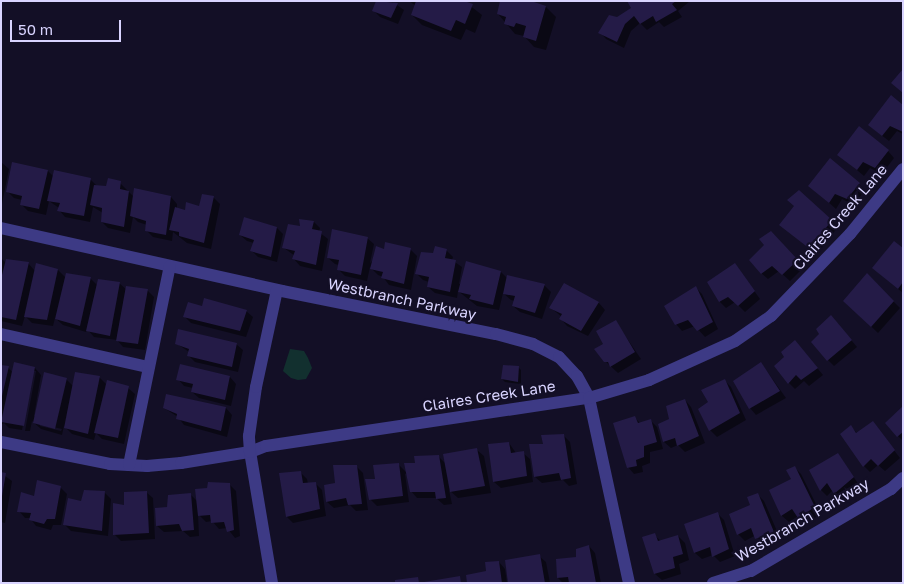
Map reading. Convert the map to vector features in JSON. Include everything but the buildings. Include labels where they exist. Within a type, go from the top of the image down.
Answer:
[{"type":"street","name":"Claires Creek Lane","points":[[1,442],[110,464],[147,466],[181,463],[250,452],[266,446],[588,398],[649,380],[736,340],[771,316],[850,234],[903,169]]},
{"type":"street","name":"Westbranch Parkway","points":[[1,228],[277,290],[533,344],[559,358],[577,376],[588,398],[629,583]]},
{"type":"street","points":[[129,465],[170,266]]},
{"type":"street","points":[[272,583],[249,436],[256,387],[277,290]]},
{"type":"street","points":[[1,334],[148,367]]},
{"type":"street","name":"Westbranch Parkway","points":[[713,583],[750,571],[891,488],[903,478]]},
{"type":"green space","points":[[290,349],[304,351],[308,358],[312,368],[306,379],[298,380],[291,378],[283,371]]}]
